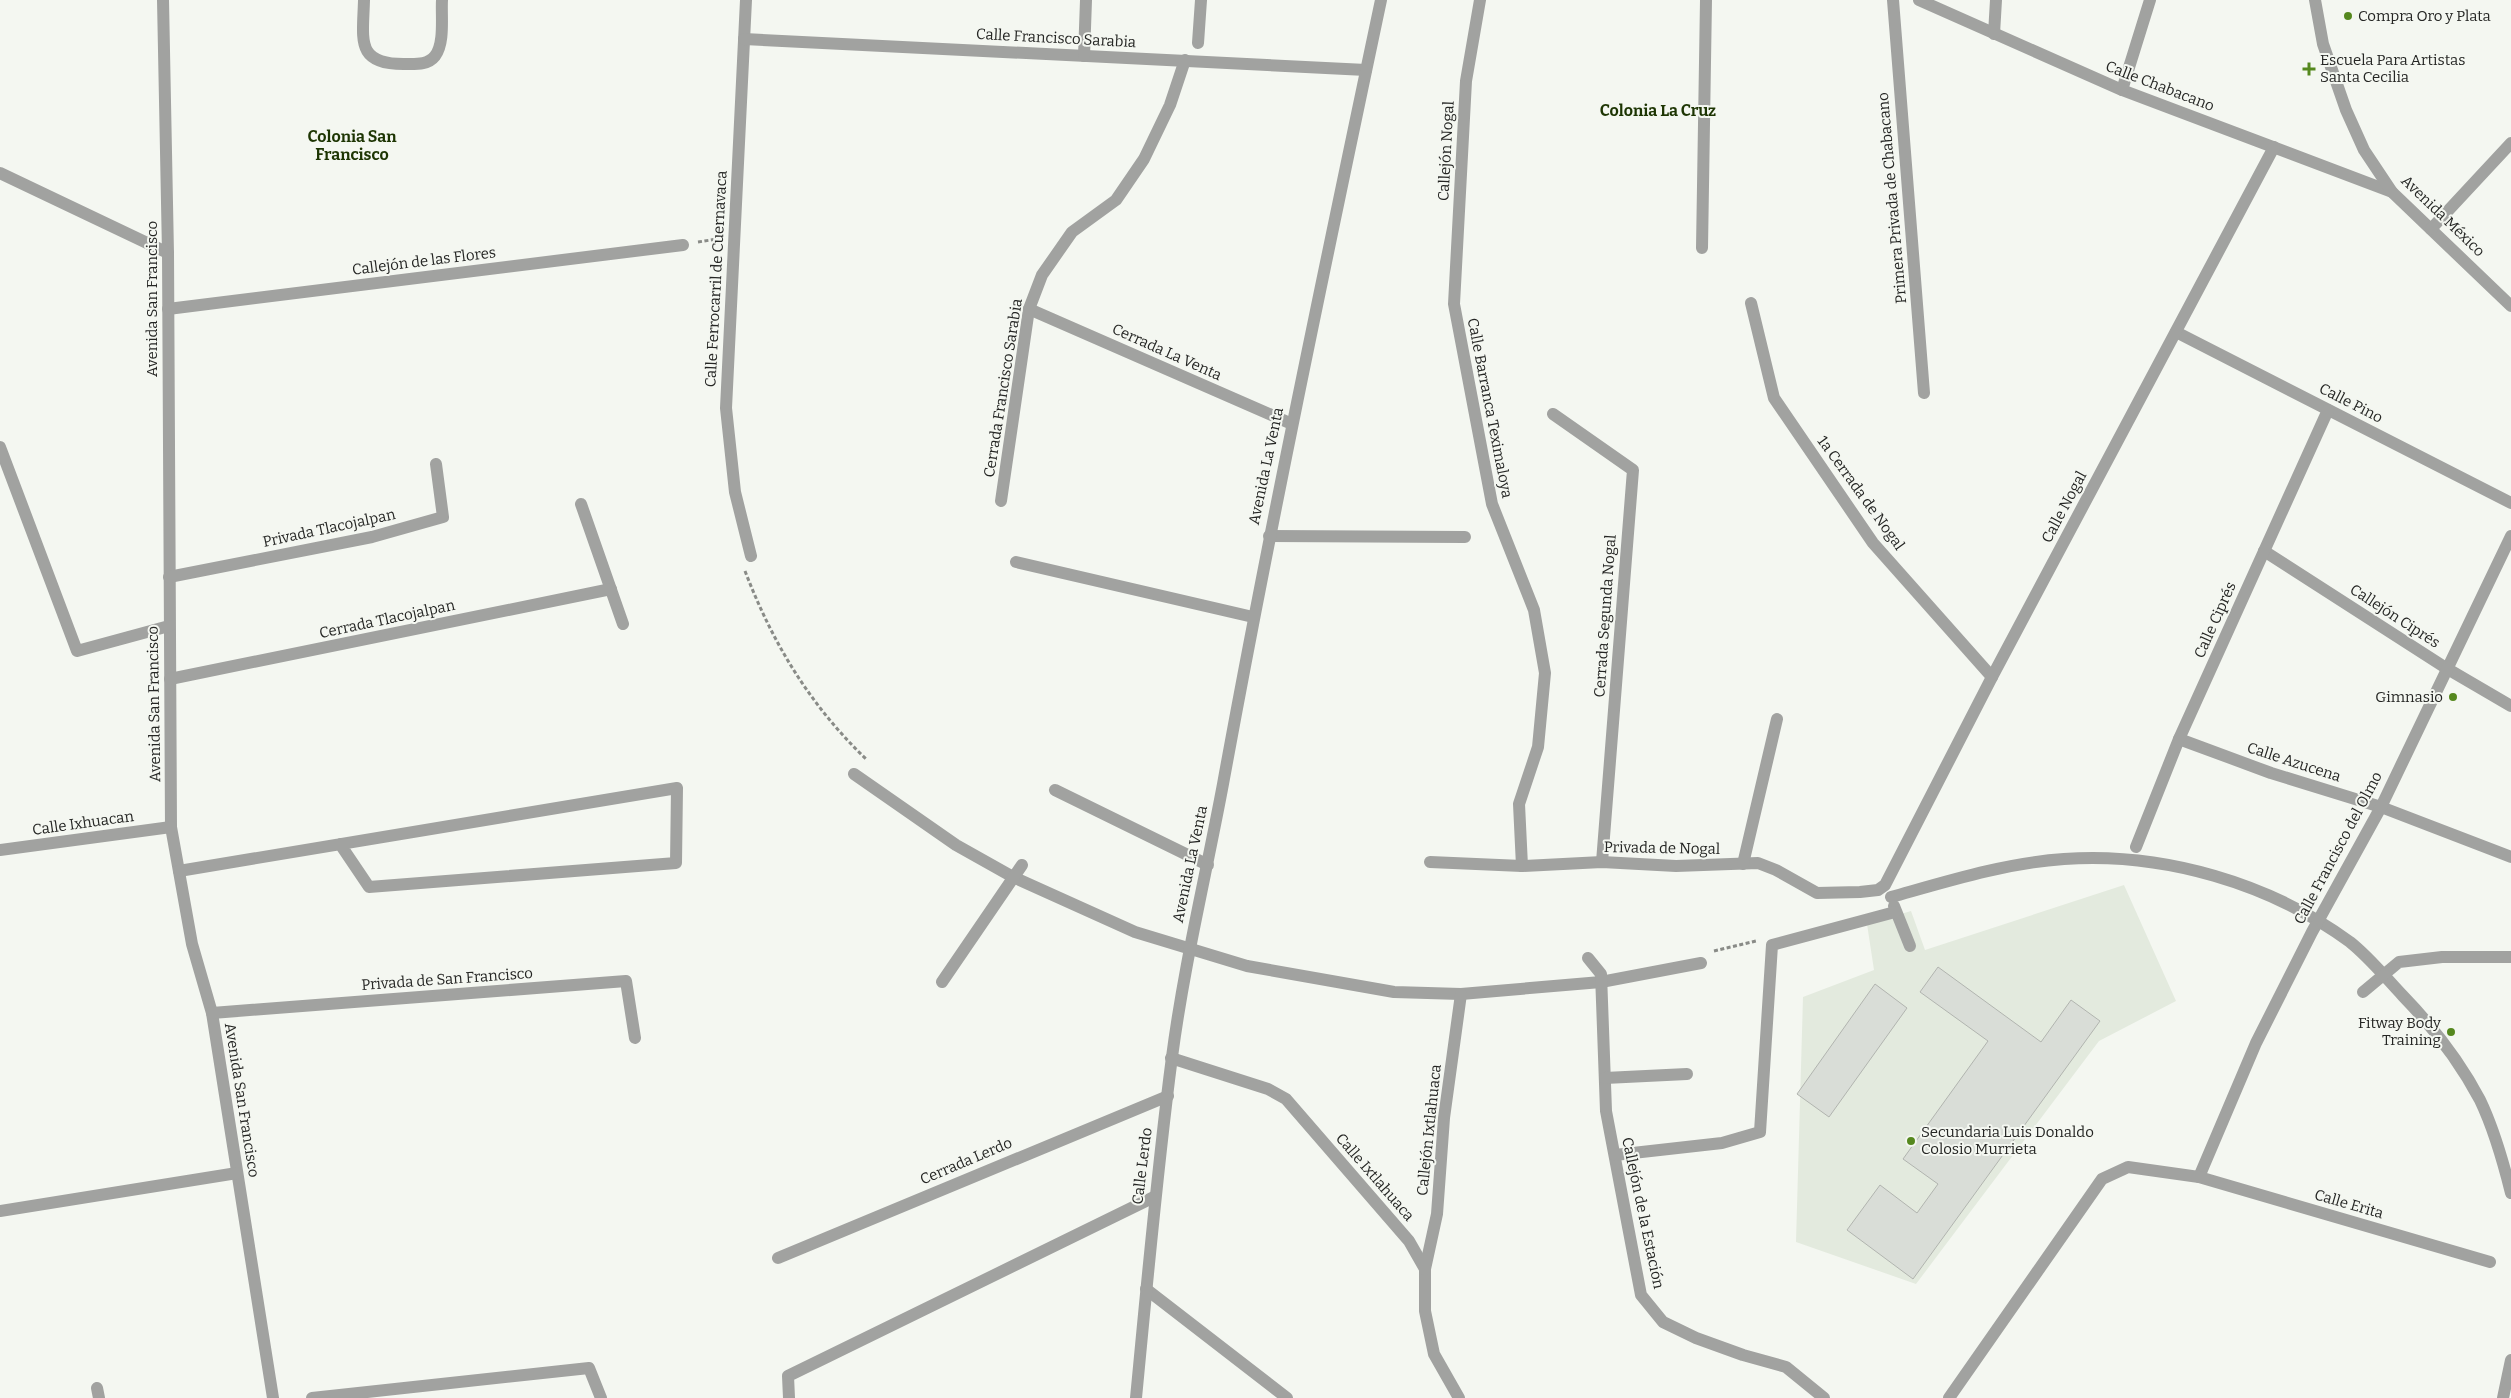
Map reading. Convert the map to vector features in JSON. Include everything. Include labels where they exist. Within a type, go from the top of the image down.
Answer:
[{"type":"street","name":"Avenida San Francisco","points":[[163,0],[168,253],[171,827],[192,944],[212,1013],[272,1398]]},
{"type":"street","points":[[364,0],[364,39],[370,56],[385,64],[424,63],[435,57],[440,44],[442,0]]},
{"type":"street","name":"Calle Ferrocarril de Cuernavaca","points":[[746,0],[726,408],[735,492],[747,559]]},
{"type":"street","points":[[1084,56],[1086,0]]},
{"type":"street","points":[[1198,42],[1201,0]]},
{"type":"street","name":"Avenida La Venta","points":[[1190,944],[1208,865],[1269,536],[1381,0]]},
{"type":"street","name":"Callejón Nogal","points":[[1454,304],[1466,81],[1480,0]]},
{"type":"street","points":[[1702,248],[1706,0]]},
{"type":"street","name":"Primera Privada de Chabacano","points":[[1892,0],[1924,393]]},
{"type":"street","name":"Calle Chabacano","points":[[1919,0],[2122,90],[2392,192]]},
{"type":"street","points":[[1994,34],[1996,0]]},
{"type":"street","points":[[2122,90],[2150,0]]},
{"type":"street","name":"Avenida México","points":[[2315,0],[2323,44],[2346,110],[2364,150],[2392,192],[2511,306]]},
{"type":"street","name":"Calle Francisco Sarabia","points":[[744,39],[1366,70]]},
{"type":"street","name":"Cerrada Francisco Sarabia","points":[[1002,501],[1029,309],[1042,275],[1072,232],[1116,200],[1144,159],[1170,105],[1184,60]]},
{"type":"street","points":[[2431,229],[2511,143]]},
{"type":"street","name":"Calle Nogal","points":[[1885,885],[1992,677],[2274,147]]},
{"type":"street","points":[[0,173],[168,253]]},
{"type":"street","name":"Callejón de las Flores","points":[[168,309],[683,245]]},
{"type":"street","name":"Calle Barranca Teximaloya","points":[[1454,304],[1492,504],[1534,610],[1545,673],[1538,747],[1519,804],[1522,866]]},
{"type":"street","name":"1a Cerrada de Nogal","points":[[1751,304],[1774,398],[1873,543],[1992,677]]},
{"type":"street","name":"Cerrada La Venta","points":[[1029,309],[1292,424]]},
{"type":"street","name":"Calle Pino","points":[[2176,332],[2511,503]]},
{"type":"street","name":"Calle Ciprés","points":[[2136,847],[2179,739],[2328,410]]},
{"type":"street","name":"Cerrada Segunda Nogal","points":[[1553,414],[1633,470],[1602,862]]},
{"type":"street","points":[[0,447],[77,651],[170,626]]},
{"type":"street","name":"Privada Tlacojalpan","points":[[169,577],[372,537],[443,517],[436,464]]},
{"type":"street","points":[[581,504],[623,624]]},
{"type":"street","points":[[1269,536],[1465,537]]},
{"type":"street","name":"Calle Francisco del Olmo","points":[[2199,1176],[2256,1043],[2318,922],[2381,807],[2446,668],[2511,536]]},
{"type":"street","name":"Callejón Ciprés","points":[[2264,550],[2446,668],[2511,706]]},
{"type":"street","points":[[1016,562],[1253,617]]},
{"type":"street","name":"Cerrada Tlacojalpan","points":[[170,679],[611,589]]},
{"type":"street","points":[[1743,864],[1777,719]]},
{"type":"street","name":"Calle Azucena","points":[[2179,739],[2271,773],[2381,807],[2511,857]]},
{"type":"street","points":[[854,774],[956,845],[1014,877],[1135,932],[1190,944],[1247,966],[1394,992],[1461,994],[1601,982],[1704,958]]},
{"type":"street","points":[[179,871],[340,844],[397,835],[677,788],[676,863],[369,887],[340,844]]},
{"type":"street","points":[[1055,790],[1208,865]]},
{"type":"street","name":"Calle Ixhuacan","points":[[0,850],[171,827]]},
{"type":"street","points":[[1891,897],[2021,864],[2065,859],[2109,858],[2193,870],[2229,880],[2258,891],[2318,922],[2350,942],[2384,974],[2435,1031],[2472,1087],[2494,1136],[2511,1193]]},
{"type":"street","name":"Privada de Nogal","points":[[1430,862],[1522,866],[1602,862],[1676,866],[1743,864],[1768,866],[1817,893],[1878,890],[1885,885]]},
{"type":"street","points":[[942,982],[1022,865]]},
{"type":"street","points":[[1885,885],[1910,946]]},
{"type":"street","points":[[1615,1155],[1722,1143],[1760,1132],[1772,945],[1895,912]]},
{"type":"street","name":"Calle Lerdo","points":[[1136,1398],[1154,1197],[1168,1096],[1171,1058],[1190,944]]},
{"type":"street","points":[[2363,992],[2399,962],[2442,957],[2511,957]]},
{"type":"street","name":"Callejón de la Estación","points":[[1588,958],[1601,974],[1606,1111],[1641,1295],[1663,1322],[1724,1348],[1786,1367],[1824,1398]]},
{"type":"street","name":"Privada de San Francisco","points":[[212,1013],[626,981],[635,1038]]},
{"type":"street","name":"Callejón Ixtlahuaca","points":[[1425,1269],[1437,1214],[1444,1118],[1461,994]]},
{"type":"street","name":"Calle Ixtlahuaca","points":[[1171,1058],[1268,1089],[1286,1099],[1409,1241],[1425,1269],[1426,1311],[1434,1354],[1459,1398]]},
{"type":"street","points":[[1605,1078],[1687,1074]]},
{"type":"street","name":"Cerrada Lerdo","points":[[778,1258],[1168,1096]]},
{"type":"street","name":"Calle Erita","points":[[1949,1398],[2102,1178],[2128,1168],[2199,1176],[2490,1262]]},
{"type":"street","points":[[0,1211],[237,1173]]},
{"type":"street","points":[[789,1398],[788,1376],[1154,1197]]},
{"type":"street","points":[[1146,1289],[1287,1398]]},
{"type":"street","points":[[2503,1398],[2511,1360]]},
{"type":"street","points":[[312,1398],[589,1368],[601,1398]]},
{"type":"path","points":[[718,249],[719,229]]},
{"type":"path","points":[[747,559],[755,597],[786,659],[820,710],[870,763]]},
{"type":"path","points":[[1704,958],[1761,940]]},
{"type":"shaded area","name":"Secundaria Luis Donaldo Colosio Murrieta","points":[[2124,885],[2176,1001],[2099,1041],[1916,1284],[1796,1242],[1803,997],[1874,970],[1867,924],[1911,911],[1925,950]]},
{"type":"building","points":[[1938,967],[2041,1042],[2071,1000],[2100,1021],[1913,1279],[1847,1230],[1880,1185],[1917,1213],[1938,1184],[1903,1159],[1988,1041],[1920,992]]},
{"type":"building","points":[[1875,984],[1907,1008],[1829,1117],[1797,1094]]},
{"type":"place","name":"Compra Oro y Plata","points":[[2348,16]]},
{"type":"place","name":"Escuela Para Artistas Santa Cecilia","points":[[2309,69]]},
{"type":"place","name":"Gimnasio","points":[[2453,697]]},
{"type":"place","name":"Fitway Body Training","points":[[2451,1032]]},
{"type":"place","name":"Secundaria Luis Donaldo Colosio Murrieta","points":[[1911,1141]]},
{"type":"district","name":"Colonia La Cruz","points":[[1658,110]]},
{"type":"district","name":"Colonia San Francisco","points":[[352,145]]}]
